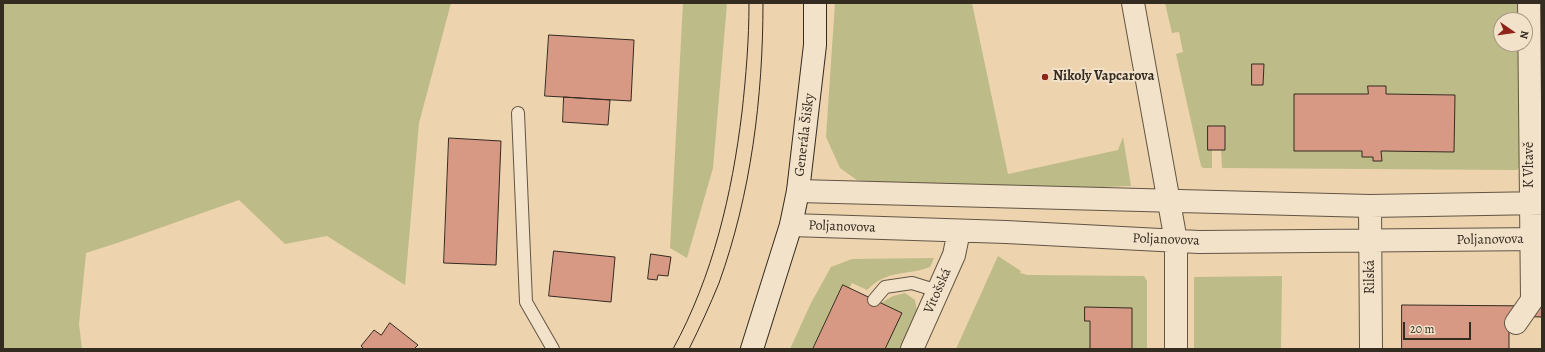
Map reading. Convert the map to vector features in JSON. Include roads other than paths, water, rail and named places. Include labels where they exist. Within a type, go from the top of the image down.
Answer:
[{"type":"street","name":"Generála Šišky","points":[[752,349],[791,225],[798,191],[815,45],[815,3]]},
{"type":"street","points":[[1133,3],[1170,200],[1176,241],[1176,349]]},
{"type":"street","name":"K Vltavě","points":[[1516,323],[1532,300],[1536,240],[1529,3]]},
{"type":"street","points":[[798,191],[1370,206],[1536,203]]},
{"type":"street","name":"Rilská","points":[[1370,206],[1371,349]]},
{"type":"street","name":"Poljanovova","points":[[791,225],[1006,232],[1176,241],[1371,242],[1536,240]]},
{"type":"street","name":"Vitošská","points":[[912,349],[954,255],[959,231]]},
{"type":"street","name":"Generála Šišky","points":[[736,349],[778,264]]},
{"type":"lane","points":[[518,113],[526,302],[553,349]]},
{"type":"lane","points":[[874,300],[885,287],[912,284],[938,291]]},
{"type":"tram line","points":[[673,349],[687,321],[710,264],[719,234],[733,173],[742,112],[747,58],[749,3]]},
{"type":"tram line","points":[[689,349],[719,283],[730,249],[747,180],[758,109],[761,74],[763,3]]},
{"type":"place","name":"Nikoly Vapcarova","points":[[1045,77]]}]
